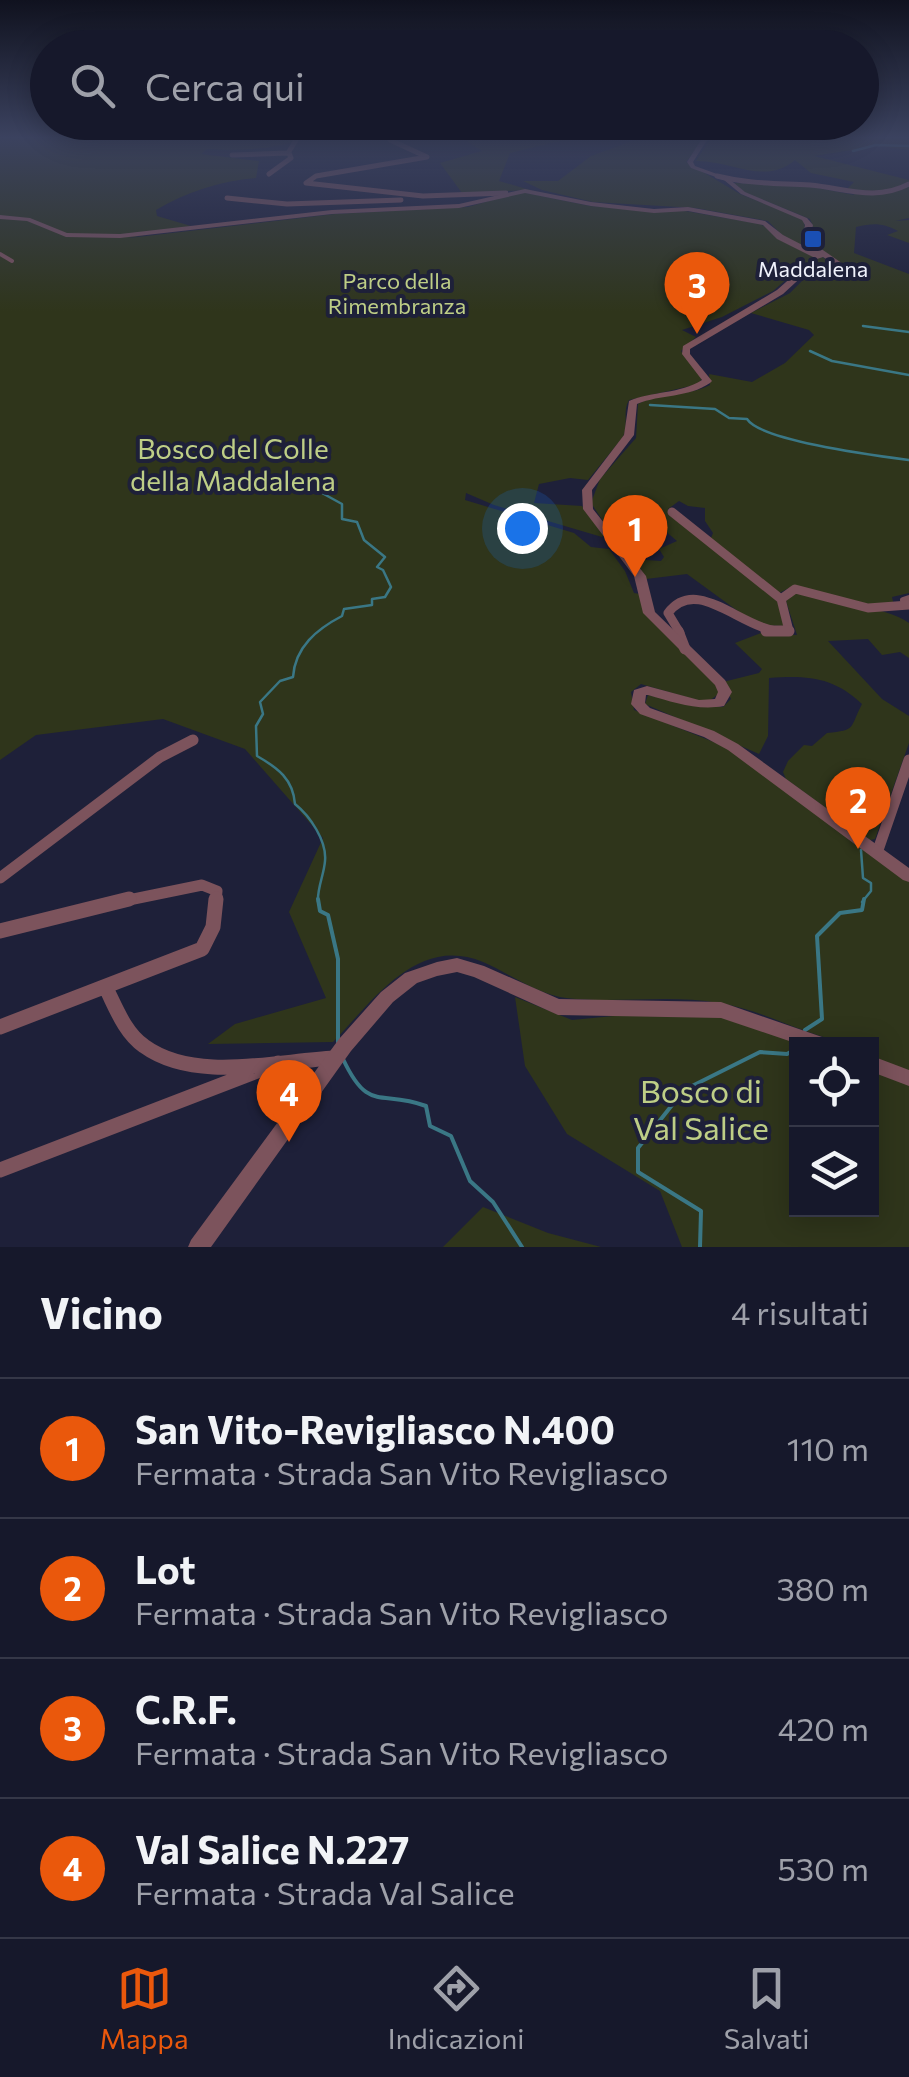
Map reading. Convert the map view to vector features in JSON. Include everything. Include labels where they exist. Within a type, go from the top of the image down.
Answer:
[{"type":"street","points":[[432,195],[451,197]]},
{"type":"street","points":[[227,198],[287,204],[476,195]]},
{"type":"street","points":[[0,217],[28,219],[66,235],[120,236],[332,212],[452,207],[498,195]]},
{"type":"street","points":[[557,195],[591,204],[654,211],[688,209],[761,222],[780,237],[842,266],[806,268],[780,292],[686,348],[686,354],[707,382],[690,390],[632,402],[629,434],[586,490],[588,509],[640,576],[649,613],[720,682],[725,692],[722,700],[707,705],[646,690],[638,696],[640,708],[734,747],[909,876]]},
{"type":"street","points":[[746,195],[805,219],[808,237],[832,260]]},
{"type":"street","points":[[0,265],[12,261],[3,256]]},
{"type":"street","points":[[672,512],[733,557],[781,600],[790,626],[789,631],[779,634],[764,632],[709,598],[676,604],[668,613],[684,638],[685,649]]},
{"type":"street","points":[[781,600],[789,591],[801,589],[868,608],[907,601]]},
{"type":"street","points":[[0,878],[160,757],[193,740]]},
{"type":"street","points":[[877,853],[909,760]]},
{"type":"street","points":[[0,931],[176,888],[202,885],[217,892],[213,926],[202,949],[0,1027]]},
{"type":"street","points":[[198,1247],[340,1052],[387,997],[411,978],[458,965],[558,1007],[701,1008],[743,1015],[799,1037]]},
{"type":"street","points":[[106,988],[125,1023],[144,1046],[166,1057],[219,1066],[278,1063],[340,1052]]},
{"type":"street","points":[[0,1170],[278,1063]]},
{"type":"street","points":[[879,1067],[909,1078]]},
{"type":"green space","name":"Bosco del Colle della Maddalena","points":[[0,195],[187,195],[156,210],[157,216],[191,226],[129,238],[335,214],[468,207],[510,195],[537,195],[590,206],[685,211],[760,224],[837,265],[797,270],[773,291],[722,317],[682,330],[696,337],[681,351],[702,378],[699,384],[629,400],[623,437],[588,480],[570,478],[539,484],[534,503],[582,506],[602,537],[466,493],[465,500],[574,533],[591,547],[609,549],[625,571],[634,593],[640,594],[646,615],[714,682],[720,693],[709,701],[700,701],[641,684],[631,692],[634,710],[726,747],[909,880],[909,1071],[879,1060],[879,1037],[825,1037],[719,1003],[555,996],[483,962],[459,956],[437,957],[398,976],[333,1042],[208,1044],[235,1024],[326,998],[289,912],[323,838],[245,749],[163,719],[36,735],[0,760]]},
{"type":"green space","points":[[564,195],[743,195],[804,221],[806,241],[824,256],[785,238],[768,221],[696,208],[593,202]]},
{"type":"green space","points":[[752,195],[909,195],[909,218],[895,221],[909,220],[909,243],[887,235],[898,231],[887,226],[856,227],[854,253],[909,274],[909,593],[892,597],[894,606],[881,607],[793,586],[777,594],[711,538],[705,508],[679,501],[668,509],[670,513],[776,598],[786,626],[757,625],[687,574],[646,579],[632,559],[661,561],[664,557],[659,549],[677,541],[651,519],[605,524],[591,503],[600,479],[636,438],[638,404],[701,389],[710,385],[709,374],[752,382],[785,363],[814,335],[809,330],[751,313],[790,293],[813,270],[847,268],[810,237],[810,219]]},
{"type":"green space","points":[[796,592],[871,608],[909,623],[909,658],[900,652],[882,655],[868,639],[828,641],[882,699],[909,716],[909,743],[875,839],[870,840],[786,779],[783,772],[804,745],[812,746],[827,733],[851,727],[862,704],[841,688],[808,678],[769,678],[768,736],[759,754],[645,704],[648,695],[695,706],[723,707],[731,699],[723,682],[762,669],[735,643],[761,633],[797,635],[786,601]]},
{"type":"green space","name":"Bosco di Val Salice","points":[[515,997],[572,1020],[634,1014],[725,1017],[789,1039],[789,1217],[879,1217],[879,1074],[909,1085],[909,1247],[682,1247],[660,1191],[567,1134],[525,1066]]},
{"type":"green space","points":[[483,1207],[548,1233],[601,1247],[443,1247]]},
{"type":"waterway","points":[[863,326],[909,332]]},
{"type":"waterway","points":[[810,351],[832,361],[909,375]]},
{"type":"waterway","points":[[650,405],[715,409],[729,418],[747,419],[757,427],[796,441],[909,460]]},
{"type":"waterway","points":[[318,900],[325,861],[323,845],[312,822],[295,804],[288,781],[257,756],[256,726],[263,714],[260,702],[280,681],[293,677],[298,657],[316,633],[342,616],[344,609],[372,605],[372,599],[385,597],[391,587],[383,570],[377,567],[385,557],[364,540],[357,522],[342,519],[342,504],[322,493]]},
{"type":"waterway","points":[[861,850],[863,878],[871,883],[871,891],[864,900]]},
{"type":"waterway","points":[[318,900],[320,911],[328,915],[338,959],[338,1042]]},
{"type":"waterway","points":[[805,1030],[822,1019],[817,936],[840,913],[862,910],[864,900]]},
{"type":"waterway","points":[[700,1247],[701,1211],[638,1172],[638,1148],[684,1090],[760,1052],[789,1053]]},
{"type":"waterway","points":[[343,1059],[360,1087],[369,1094],[426,1106],[430,1126],[451,1136],[470,1181],[493,1202],[522,1247]]},
{"type":"place","name":"Maddalena","points":[[813,239]]},
{"type":"place","name":"C.R.F.","points":[[697,334]]},
{"type":"place","name":"San Vito-Revigliasco N.400","points":[[635,577]]},
{"type":"place","name":"Lot","points":[[858,849]]},
{"type":"place","name":"Val Salice N.227","points":[[289,1142]]},
{"type":"park label","name":"Parco della Rimembranza","points":[[397,292]]}]
